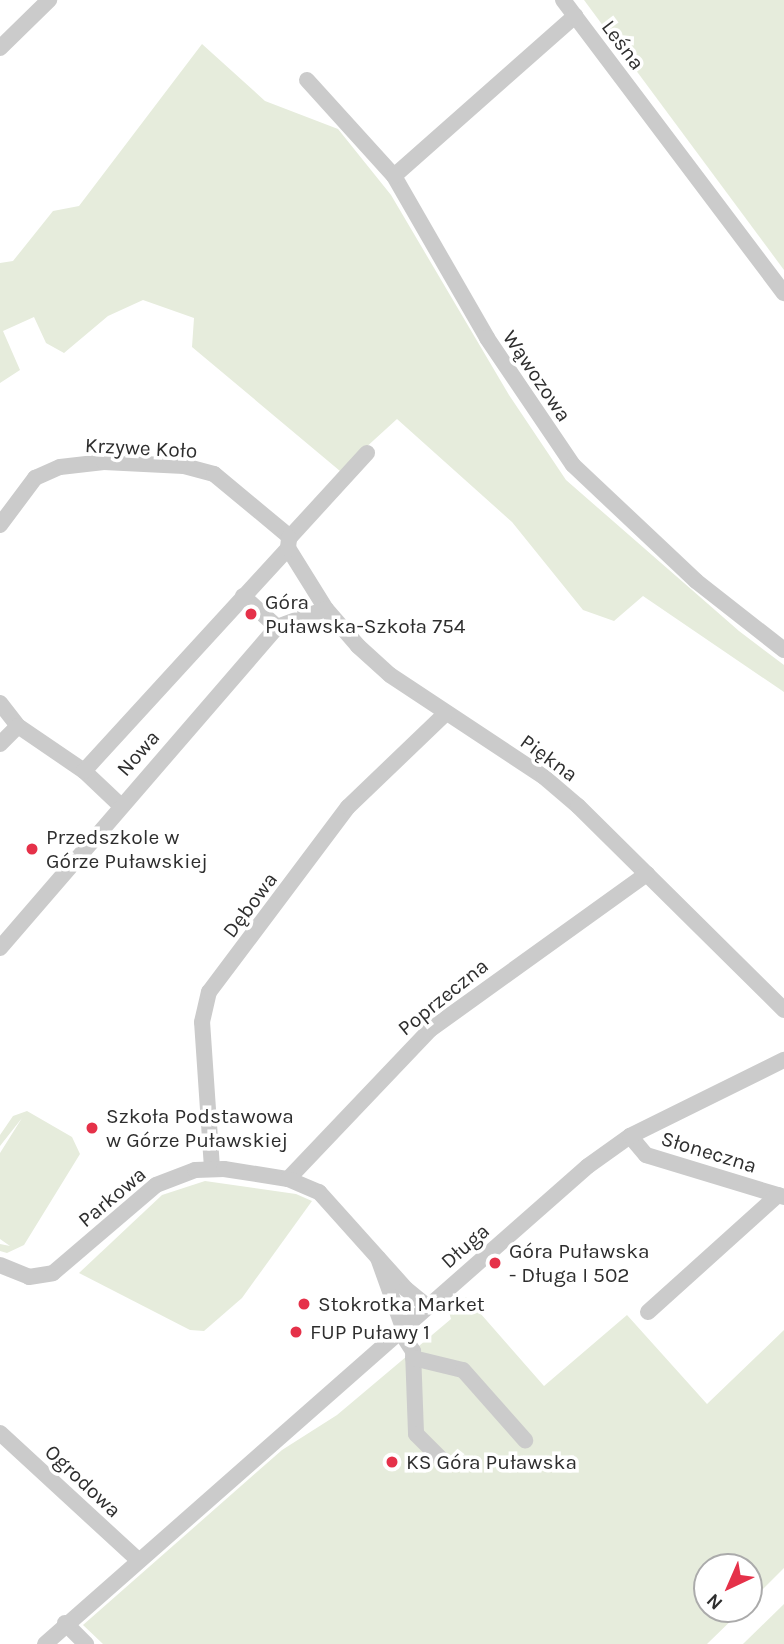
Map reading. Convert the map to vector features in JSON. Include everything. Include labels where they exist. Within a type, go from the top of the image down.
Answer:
[{"type":"street","points":[[0,48],[49,0]]},
{"type":"street","points":[[564,0],[575,16]]},
{"type":"street","name":"Leśna","points":[[394,176],[575,16],[784,293]]},
{"type":"street","name":"Wąwozowa","points":[[307,80],[394,176],[486,338],[573,465],[696,582],[784,650]]},
{"type":"street","points":[[84,771],[243,596],[367,453]]},
{"type":"street","name":"Krzywe Koło","points":[[0,525],[35,478],[60,467],[104,462],[184,466],[214,474],[289,542]]},
{"type":"street","name":"Piękna","points":[[289,542],[326,609],[390,675],[445,714],[544,777],[647,874],[784,1010]]},
{"type":"street","points":[[243,596],[277,627]]},
{"type":"street","name":"Nowa","points":[[0,948],[120,805],[277,627],[326,609]]},
{"type":"street","points":[[0,703],[18,726],[84,771],[120,805]]},
{"type":"street","name":"Dębowa","points":[[212,1168],[202,1022],[209,992],[348,807],[445,714]]},
{"type":"street","points":[[0,744],[18,726]]},
{"type":"street","name":"Poprzeczna","points":[[288,1179],[430,1029],[647,874]]},
{"type":"street","name":"Długa","points":[[45,1644],[136,1559],[588,1166],[630,1136],[784,1060]]},
{"type":"street","name":"Słoneczna","points":[[630,1136],[646,1155],[781,1196]]},
{"type":"street","name":"Parkowa","points":[[0,1265],[41,1278],[53,1273],[156,1185],[212,1168],[288,1179],[319,1192],[428,1307]]},
{"type":"street","points":[[648,1312],[781,1196]]},
{"type":"street","name":"Parkowa","points":[[378,1257],[402,1330],[411,1345],[413,1358]]},
{"type":"street","points":[[445,1463],[416,1434],[413,1358],[463,1370],[525,1440]]},
{"type":"street","name":"Ogrodowa","points":[[0,1433],[136,1559]]},
{"type":"street","points":[[65,1623],[86,1644]]},
{"type":"green space","points":[[584,0],[784,0],[784,270],[618,46]]},
{"type":"green space","points":[[202,44],[265,101],[338,129],[391,195],[509,395],[566,480],[739,631],[784,665],[784,692],[643,596],[614,621],[583,610],[512,522],[397,419],[340,471],[192,347],[194,318],[143,300],[108,316],[64,353],[46,343],[34,317],[3,331],[20,370],[0,383],[0,263],[13,261],[53,211],[79,206]]},
{"type":"green space","points":[[27,1111],[72,1137],[80,1154],[24,1245],[7,1253],[0,1251],[0,1244],[10,1246],[0,1239],[0,1153],[22,1118],[0,1146],[0,1135],[13,1116]]},
{"type":"green space","points":[[205,1181],[296,1194],[312,1201],[242,1298],[204,1331],[190,1330],[79,1273],[162,1195]]},
{"type":"green space","points":[[466,1297],[544,1386],[627,1315],[707,1404],[784,1330],[784,1568],[763,1589],[763,1553],[693,1553],[693,1623],[729,1623],[707,1644],[103,1644],[83,1625],[282,1450],[337,1415],[451,1319],[449,1312]]},
{"type":"green space","points":[[784,1604],[784,1644],[743,1644]]},
{"type":"place","name":"Góra Puławska-Szkoła 754","points":[[251,614]]},
{"type":"place","name":"Przedszkole w Górze Puławskiej","points":[[32,849]]},
{"type":"place","name":"Szkoła Podstawowa w Górze Puławskiej","points":[[92,1128]]},
{"type":"place","name":"Góra Puławska - Długa I 502","points":[[495,1263]]},
{"type":"place","name":"Stokrotka Market","points":[[304,1304]]},
{"type":"place","name":"FUP Puławy 1","points":[[296,1332]]},
{"type":"place","name":"KS Góra Puławska","points":[[392,1462]]}]
